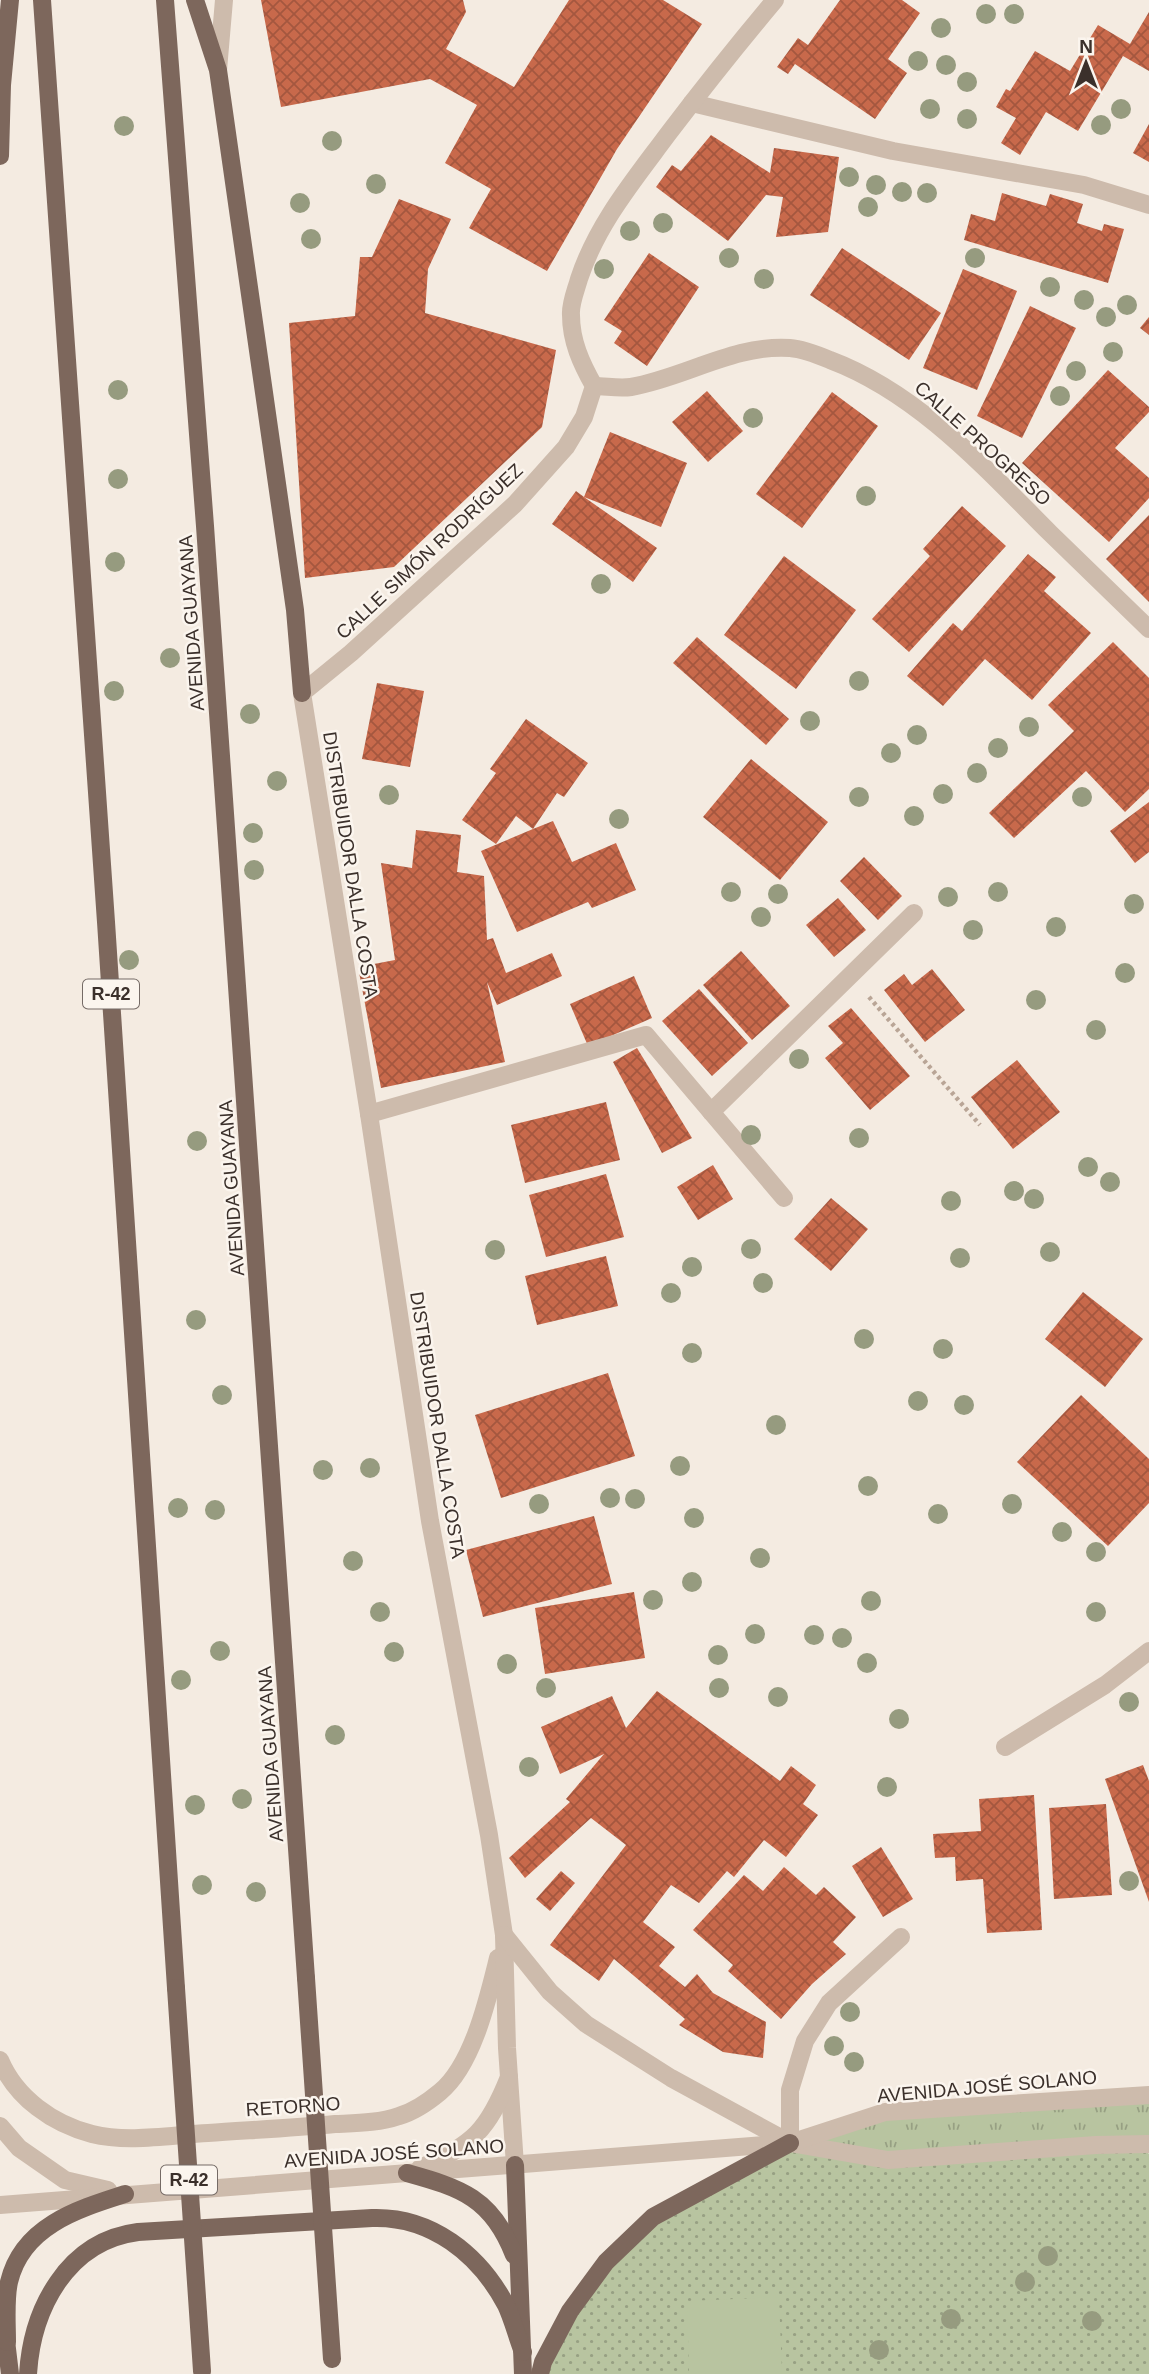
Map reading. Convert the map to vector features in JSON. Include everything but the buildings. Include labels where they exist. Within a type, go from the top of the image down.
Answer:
[{"type":"main road","points":[[0,156],[1,82],[10,0]]},
{"type":"main road","name":"R-42","points":[[42,0],[202,2373]]},
{"type":"main road","name":"AVENIDA GUAYANA","points":[[165,0],[206,540],[333,2367]]},
{"type":"main road","points":[[195,0],[218,70],[295,610],[302,693]]},
{"type":"main road","points":[[540,2374],[543,2362],[577,2301],[606,2262],[653,2217],[790,2143]]},
{"type":"main road","points":[[514,2165],[523,2374]]},
{"type":"main road","points":[[407,2173],[450,2185],[469,2195],[493,2215],[507,2236],[520,2271]]},
{"type":"main road","points":[[3,2340],[9,2283],[17,2262],[31,2241],[52,2223],[74,2210],[125,2194]]},
{"type":"main road","points":[[27,2374],[29,2350],[39,2313],[60,2277],[102,2242],[121,2234],[138,2232],[391,2217],[410,2220],[439,2233],[463,2251],[486,2274],[507,2306],[523,2352]]},
{"type":"main road","points":[[0,2291],[3,2340],[10,2374]]},
{"type":"street","points":[[218,70],[224,0]]},
{"type":"street","points":[[594,386],[581,363],[573,338],[570,313],[588,253],[612,211],[692,103],[775,0]]},
{"type":"street","points":[[692,103],[893,151],[1084,185],[1149,205]]},
{"type":"street","name":"CALLE PROGRESO","points":[[594,386],[628,388],[666,379],[763,348],[792,348],[848,367],[889,388],[943,431],[1004,486],[1149,629]]},
{"type":"street","name":"CALLE SIMÓN RODRÍGUEZ","points":[[302,693],[351,653],[514,504],[566,447],[584,417],[594,386]]},
{"type":"street","name":"DISTRIBUIDOR DALLA COSTA","points":[[302,693],[430,1521],[489,1835],[504,1935],[514,2165]]},
{"type":"street","points":[[711,1112],[914,913]]},
{"type":"street","points":[[369,1114],[646,1035],[784,1198]]},
{"type":"street","points":[[1005,1747],[1105,1685],[1149,1651]]},
{"type":"street","points":[[504,1935],[550,1992],[586,2024],[671,2078],[790,2143],[790,2090],[805,2041],[829,2003],[901,1937]]},
{"type":"street","name":"RETORNO","points":[[0,2060],[7,2076],[32,2104],[66,2125],[94,2134],[128,2137],[276,2129],[376,2121],[399,2116],[419,2107],[442,2090],[464,2060],[489,1994],[504,1935]]},
{"type":"street","points":[[407,2173],[453,2154],[469,2142],[488,2122],[509,2077]]},
{"type":"street","name":"AVENIDA JOSÉ SOLANO","points":[[0,2205],[790,2143],[885,2112],[1149,2095]]},
{"type":"street","points":[[0,2126],[19,2148],[65,2180],[125,2194]]},
{"type":"street","name":"AVENIDA JOSÉ SOLANO","points":[[790,2143],[888,2160],[1096,2145],[1146,2147]]},
{"type":"path","points":[[850,975],[980,1125]]},
{"type":"green space","points":[[1149,2095],[1149,2144],[888,2160],[790,2143],[885,2112]]},
{"type":"green space","points":[[790,2143],[888,2160],[1140,2144],[1149,2154],[1149,2374],[540,2374],[570,2311],[653,2217]]},
{"type":"green space","points":[[779,2297],[782,2374],[689,2374],[687,2301]]}]
